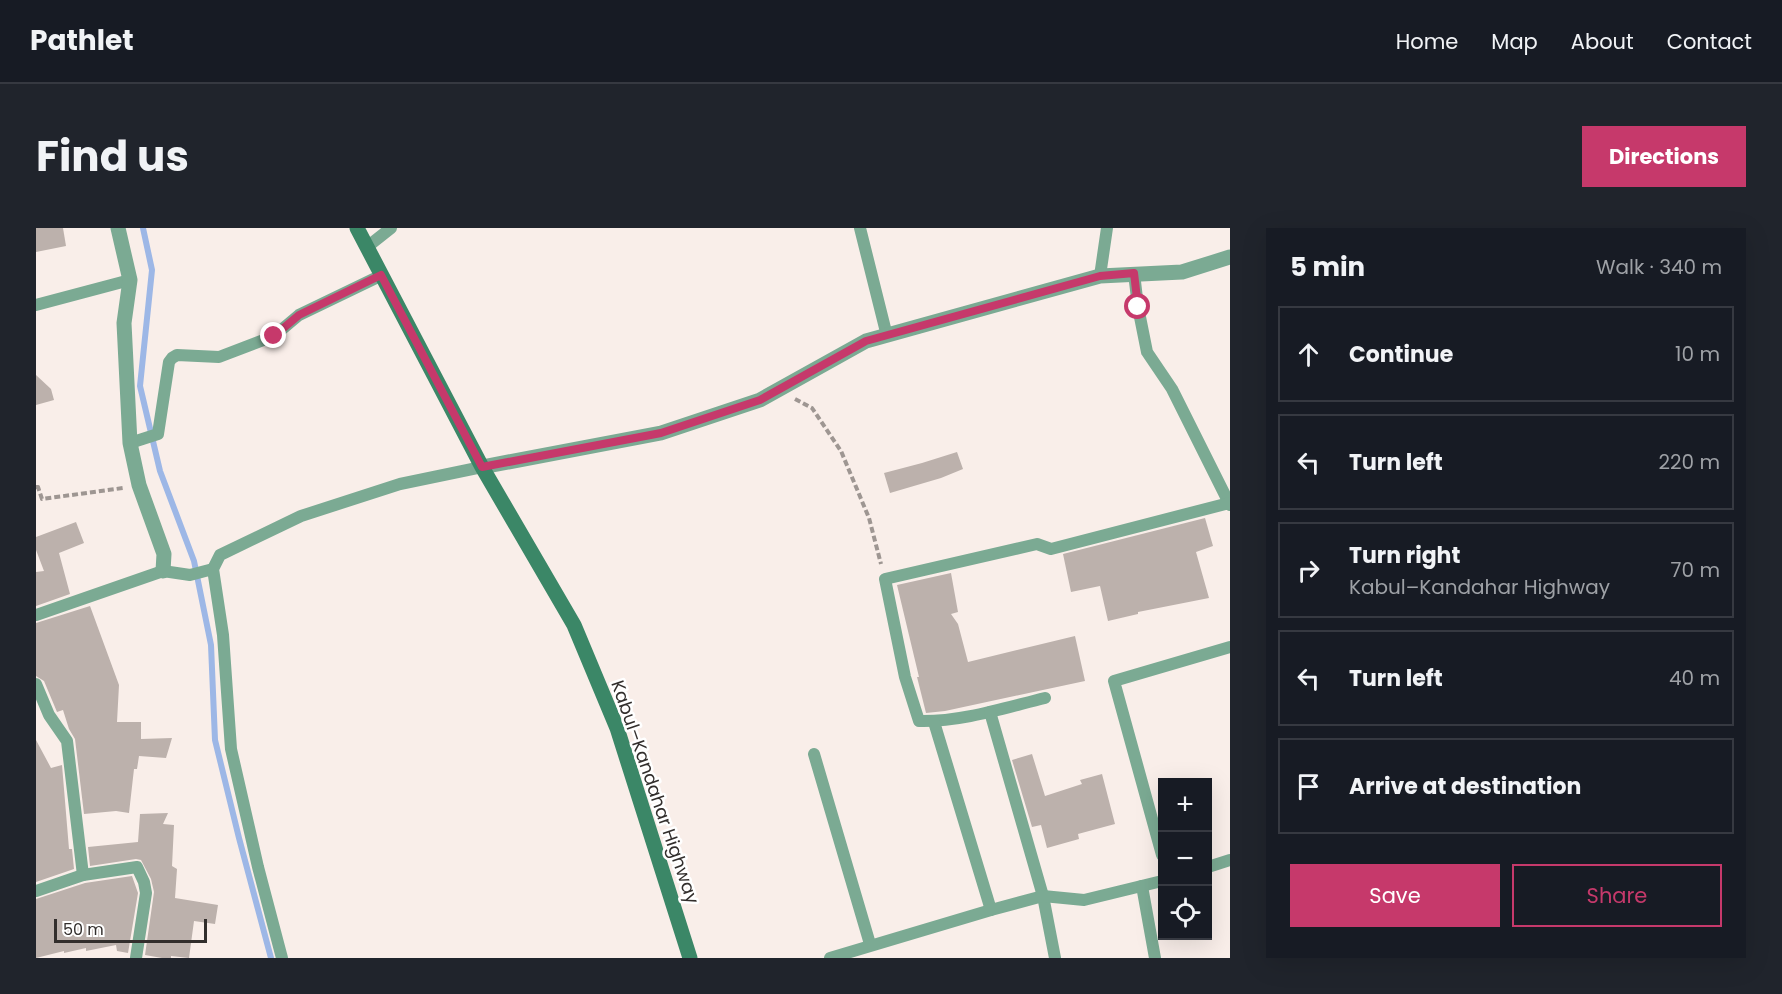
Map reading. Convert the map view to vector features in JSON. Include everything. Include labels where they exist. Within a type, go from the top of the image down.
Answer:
[{"type":"main road","name":"Kabul–Kandahar Highway","points":[[357,228],[482,467],[574,625],[617,728],[690,958]]},
{"type":"street","points":[[118,228],[130,280],[124,323],[130,443],[139,485],[164,554],[163,571]]},
{"type":"street","points":[[482,467],[661,433],[760,400],[866,341],[1100,276],[1182,273],[1230,257]]},
{"type":"lane","points":[[367,247],[391,228]]},
{"type":"lane","points":[[860,228],[887,336]]},
{"type":"lane","points":[[1100,276],[1107,228]]},
{"type":"lane","points":[[1045,698],[990,712],[934,722],[919,721],[905,677],[885,579],[1037,544],[1051,549],[1230,504],[1172,389],[1147,352],[1134,273]]},
{"type":"lane","points":[[130,443],[158,434],[169,362],[172,358],[177,355],[219,357],[274,336],[299,315],[381,275]]},
{"type":"lane","points":[[36,305],[130,280]]},
{"type":"lane","points":[[282,958],[231,749],[224,635],[213,569],[220,555],[301,516],[400,484],[482,467]]},
{"type":"lane","points":[[36,615],[163,571],[190,575],[213,569]]},
{"type":"lane","points":[[1158,840],[1114,681],[1229,650]]},
{"type":"lane","points":[[36,684],[49,715],[67,741],[83,875]]},
{"type":"lane","points":[[990,712],[1043,896],[1055,958]]},
{"type":"lane","points":[[934,722],[991,909]]},
{"type":"lane","points":[[814,754],[870,944]]},
{"type":"lane","points":[[1212,866],[1230,860]]},
{"type":"lane","points":[[36,891],[83,875],[137,867],[146,893],[136,958]]},
{"type":"lane","points":[[830,958],[870,944],[1043,896],[1084,900],[1158,882]]},
{"type":"lane","points":[[1142,886],[1155,958]]},
{"type":"path","points":[[778,390],[812,408],[841,451],[869,518],[885,579]]},
{"type":"path","points":[[36,487],[42,499],[139,485]]},
{"type":"building","points":[[36,228],[63,228],[66,246],[36,252]]},
{"type":"building","points":[[36,375],[51,389],[54,400],[36,405]]},
{"type":"building","points":[[957,452],[963,469],[890,493],[884,473]]},
{"type":"building","points":[[1205,518],[1213,546],[1196,552],[1209,598],[1138,612],[1138,614],[1108,621],[1100,586],[1071,592],[1063,554]]},
{"type":"building","points":[[76,522],[84,543],[59,553],[70,594],[36,606],[36,572],[44,571],[36,550],[36,537]]},
{"type":"building","points":[[951,573],[958,612],[951,614],[958,624],[968,662],[1075,636],[1085,681],[926,713],[897,585]]},
{"type":"building","points":[[90,606],[119,685],[117,722],[141,722],[141,739],[172,738],[166,758],[139,756],[137,769],[134,769],[129,813],[116,811],[84,814],[75,739],[63,710],[57,712],[44,681],[36,676],[36,623]]},
{"type":"building","points":[[36,740],[51,768],[62,765],[69,849],[72,849],[74,869],[36,882]]},
{"type":"building","points":[[1032,754],[1045,796],[1082,784],[1080,780],[1102,774],[1115,824],[1078,834],[1079,839],[1047,848],[1041,825],[1032,827],[1012,760]]},
{"type":"building","points":[[168,813],[163,824],[174,825],[172,866],[177,869],[175,898],[218,905],[215,924],[194,921],[189,958],[171,956],[171,958],[162,958],[145,955],[154,892],[151,879],[141,860],[90,866],[88,847],[138,842],[140,814]]},
{"type":"building","points":[[132,876],[138,893],[128,953],[117,951],[116,945],[86,951],[86,948],[64,953],[64,951],[36,958],[36,899],[85,883]]},
{"type":"waterway","points":[[143,228],[152,270],[140,386],[160,471],[194,561],[211,645],[215,740],[271,958]]},
{"type":"route","points":[[274,336],[299,315],[381,275],[482,467],[661,433],[760,400],[866,341],[1100,276],[1134,273],[1138,307]]}]
